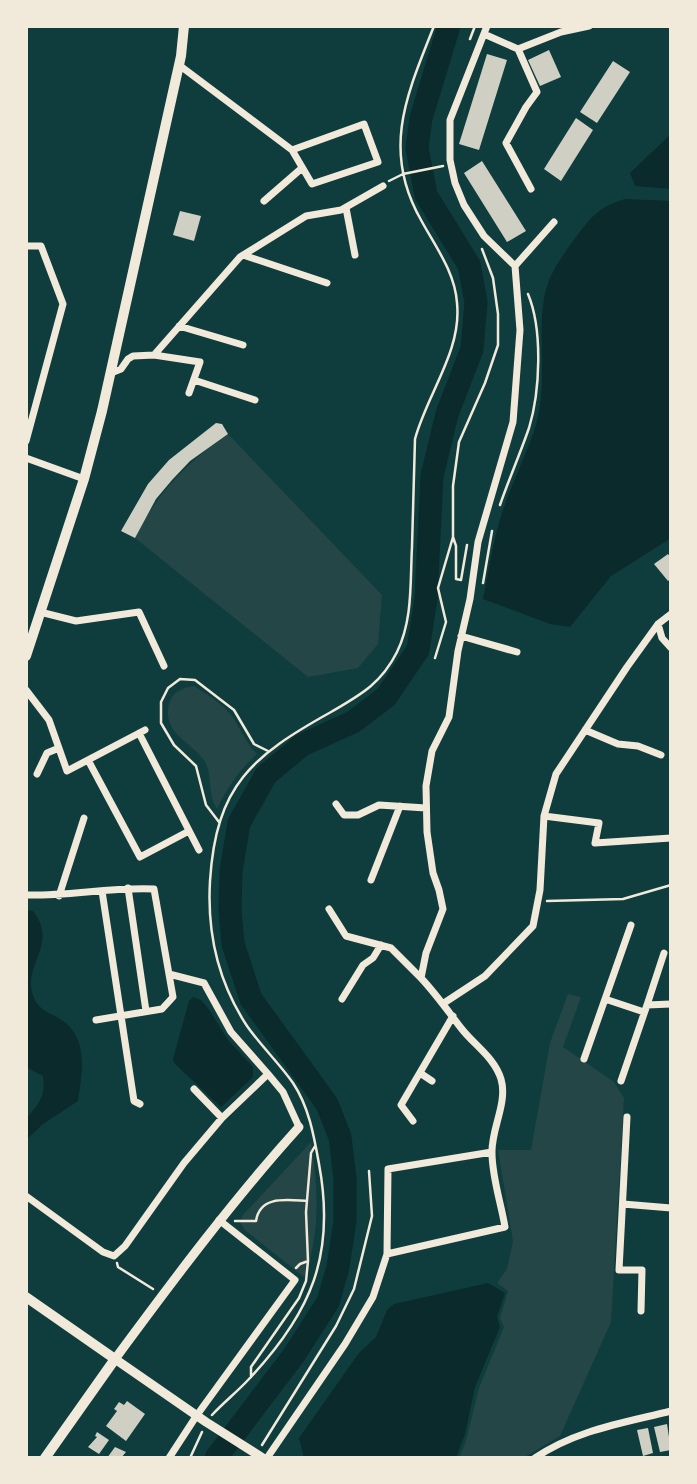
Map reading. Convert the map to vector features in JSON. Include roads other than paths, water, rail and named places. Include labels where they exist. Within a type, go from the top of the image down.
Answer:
[{"type":"main road","points":[[26,655],[84,479],[111,373],[178,65],[184,26]]},
{"type":"main road","points":[[26,1297],[115,1359],[45,1458]]},
{"type":"street","points":[[518,49],[561,32],[589,26]]},
{"type":"street","points":[[421,978],[426,953],[443,909],[433,873],[427,832],[426,786],[432,751],[449,717],[478,542],[513,422],[520,330],[515,266],[484,236],[464,205],[450,160],[450,120],[485,30],[518,49],[537,92],[506,143],[531,189]]},
{"type":"street","points":[[178,65],[292,150],[312,184],[378,162],[365,124],[292,150]]},
{"type":"street","points":[[264,201],[302,168]]},
{"type":"street","points":[[154,355],[226,270],[243,255],[306,216],[346,208],[383,186]]},
{"type":"street","points":[[346,208],[355,255]]},
{"type":"street","points":[[515,266],[554,222]]},
{"type":"street","points":[[26,246],[41,246],[63,304],[26,441]]},
{"type":"street","points":[[243,255],[327,283]]},
{"type":"street","points":[[179,326],[243,345]]},
{"type":"street","points":[[111,373],[121,369],[133,356],[154,355],[200,362],[189,393]]},
{"type":"street","points":[[194,380],[255,400]]},
{"type":"street","points":[[26,458],[84,479]]},
{"type":"street","points":[[40,612],[76,621],[139,612],[164,666]]},
{"type":"street","points":[[444,1003],[485,976],[533,926],[538,900],[544,816],[556,774],[658,624],[671,614]]},
{"type":"street","points":[[658,624],[662,638],[671,648]]},
{"type":"street","points":[[461,636],[517,652]]},
{"type":"street","points":[[26,690],[49,720],[67,771],[142,732],[200,850]]},
{"type":"street","points":[[585,730],[618,744],[638,746],[661,755]]},
{"type":"street","points":[[37,774],[47,753],[59,748]]},
{"type":"street","points":[[88,760],[140,857],[189,831]]},
{"type":"street","points":[[336,804],[344,815],[358,815],[379,805],[426,808]]},
{"type":"street","points":[[371,880],[400,806]]},
{"type":"street","points":[[544,816],[599,823],[596,843],[671,838]]},
{"type":"street","points":[[59,896],[83,818]]},
{"type":"street","points":[[26,895],[59,896],[128,888],[154,889],[173,997],[162,1009],[96,1020]]},
{"type":"street","points":[[128,888],[146,1011]]},
{"type":"street","points":[[102,891],[134,1101],[140,1104]]},
{"type":"street","points":[[328,909],[346,936],[391,948],[444,1003],[463,1030],[494,1065],[501,1080],[499,1113],[492,1152],[505,1227],[387,1254]]},
{"type":"street","points":[[584,1059],[631,925]]},
{"type":"street","points":[[342,999],[363,965],[373,958],[382,945]]},
{"type":"street","points":[[621,1081],[664,953]]},
{"type":"street","points":[[169,974],[204,983],[231,1031],[282,1092],[299,1126],[249,1182],[115,1359],[262,1457],[345,1344],[373,1297],[387,1254],[388,1169],[492,1152]]},
{"type":"street","points":[[605,999],[645,1009],[671,1004]]},
{"type":"street","points":[[412,1121],[401,1105],[453,1016]]},
{"type":"street","points":[[420,1073],[432,1081]]},
{"type":"street","points":[[26,1196],[103,1252],[114,1256],[125,1246],[184,1163],[222,1118],[268,1074]]},
{"type":"street","points":[[194,1089],[222,1118]]},
{"type":"street","points":[[627,1117],[619,1270],[642,1270],[640,1311]]},
{"type":"street","points":[[623,1204],[671,1208]]},
{"type":"street","points":[[169,1458],[295,1280],[219,1220]]},
{"type":"street","points":[[535,1458],[556,1443],[580,1433],[671,1411]]},
{"type":"waterway","points":[[216,1458],[294,1355],[328,1302],[338,1267],[345,1221],[345,1179],[340,1137],[327,1104],[251,999],[233,944],[231,871],[239,823],[266,775],[302,745],[353,722],[386,697],[418,650],[426,598],[432,476],[447,414],[472,349],[476,302],[469,265],[426,195],[417,148],[421,118],[449,26]]}]
